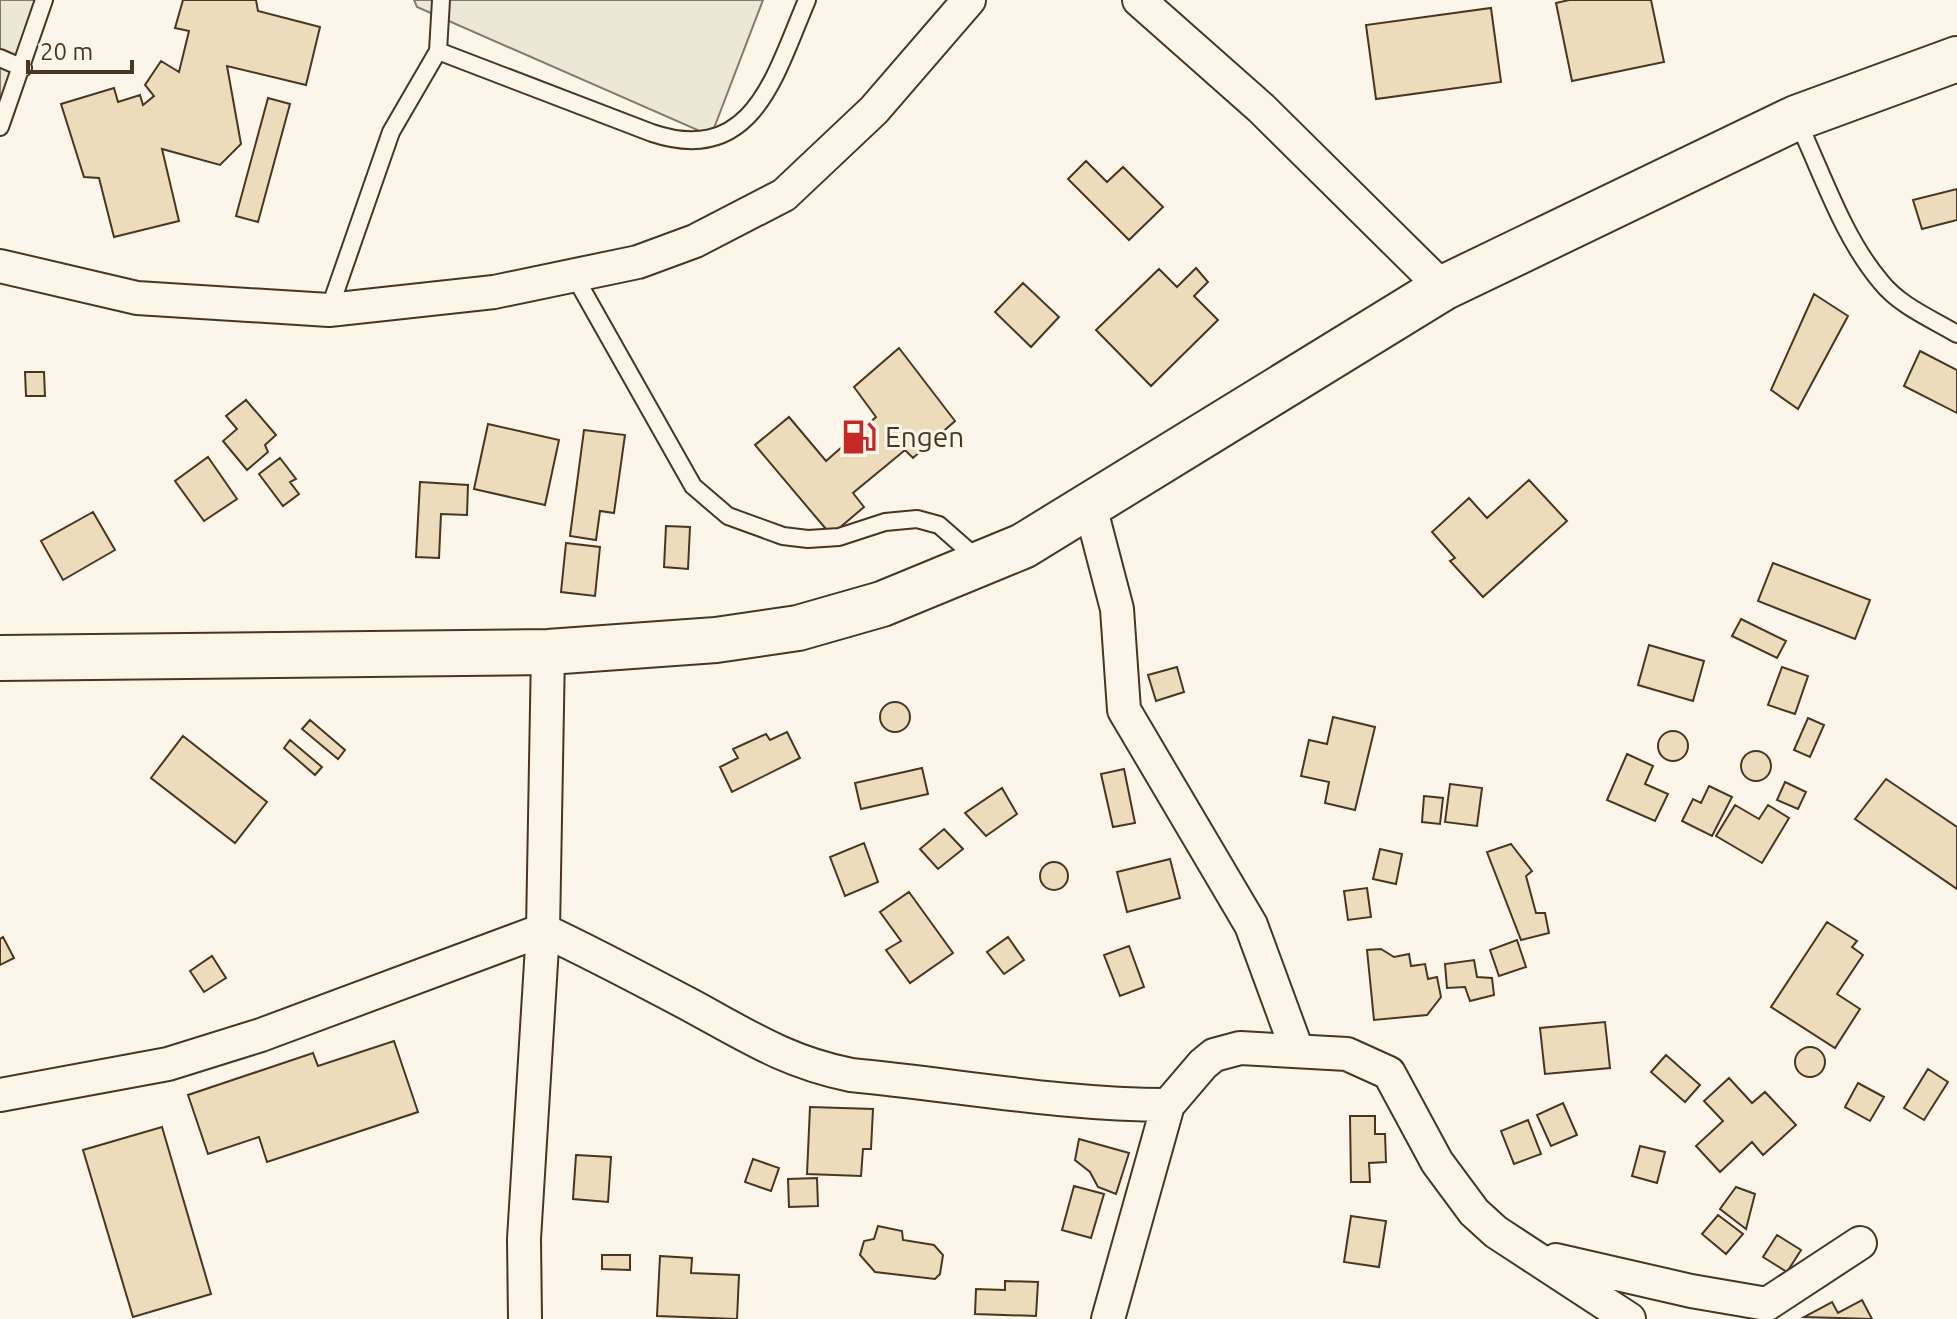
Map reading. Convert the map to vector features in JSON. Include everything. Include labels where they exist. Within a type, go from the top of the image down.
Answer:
[{"type":"main road","points":[[0,658],[548,652],[716,640],[798,628],[882,604],[1023,546],[1443,288],[1796,118],[1957,59]]},
{"type":"street","points":[[0,266],[137,298],[329,310],[494,292],[638,262],[695,241],[784,195],[874,110],[969,0]]},
{"type":"street","points":[[1139,0],[1261,108],[1443,288]]},
{"type":"street","points":[[1090,506],[1117,609],[1124,710],[1251,925],[1297,1050]]},
{"type":"street","points":[[525,1319],[524,1239],[543,930],[548,652]]},
{"type":"street","points":[[0,1095],[168,1064],[261,1035],[543,930],[602,958],[782,1057],[818,1068],[851,1075],[1108,1105],[1168,1105]]},
{"type":"street","points":[[1108,1319],[1168,1105],[1214,1055],[1240,1048],[1347,1054],[1389,1073],[1451,1184],[1496,1232],[1629,1319]]},
{"type":"street","points":[[1534,1255],[1691,1291],[1767,1304],[1860,1243]]},
{"type":"lane","points":[[0,127],[23,68],[44,0]]},
{"type":"lane","points":[[329,310],[391,132],[438,51],[441,0]]},
{"type":"lane","points":[[438,51],[675,141],[701,140],[728,135],[755,110],[807,0]]},
{"type":"lane","points":[[0,58],[23,68]]},
{"type":"lane","points":[[1796,118],[1856,246],[1882,284],[1903,303],[1957,334]]},
{"type":"lane","points":[[575,277],[693,486],[728,516],[783,536],[808,539],[839,537],[885,522],[917,519],[939,525],[982,563]]},
{"type":"shaded area","points":[[0,0],[52,0],[0,128]]},
{"type":"shaded area","points":[[414,0],[763,0],[711,136],[417,7]]},
{"type":"building","points":[[183,0],[256,0],[258,11],[320,27],[306,85],[227,66],[241,144],[220,165],[162,149],[179,221],[114,237],[99,178],[84,177],[61,104],[114,88],[118,102],[140,95],[143,105],[154,96],[145,85],[161,61],[179,72],[189,31],[175,28]]},
{"type":"building","points":[[1569,0],[1651,0],[1664,62],[1572,81],[1556,3]]},
{"type":"building","points":[[1491,8],[1501,82],[1376,99],[1366,25]]},
{"type":"building","points":[[268,98],[290,104],[258,222],[236,216]]},
{"type":"building","points":[[1086,161],[1107,182],[1123,167],[1163,207],[1129,240],[1068,179]]},
{"type":"building","points":[[1957,189],[1957,220],[1922,229],[1913,200]]},
{"type":"building","points":[[1196,268],[1208,282],[1194,296],[1218,320],[1151,386],[1096,330],[1159,269],[1177,287]]},
{"type":"building","points":[[1023,283],[1059,317],[1031,347],[995,312]]},
{"type":"building","points":[[1814,294],[1848,316],[1798,409],[1771,390]]},
{"type":"building","points":[[899,348],[955,421],[913,458],[905,450],[853,493],[864,507],[831,535],[755,445],[789,417],[826,461],[876,417],[854,387]]},
{"type":"building","points":[[1920,351],[1957,370],[1957,413],[1904,386]]},
{"type":"building","points":[[25,372],[44,372],[45,396],[26,396]]},
{"type":"building","points":[[246,400],[276,435],[265,445],[268,452],[247,470],[223,441],[237,429],[226,416]]},
{"type":"building","points":[[488,424],[559,440],[545,505],[474,489]]},
{"type":"building","points":[[584,430],[625,435],[614,513],[600,511],[596,540],[570,536]]},
{"type":"building","points":[[208,457],[237,499],[204,521],[175,481]]},
{"type":"building","points":[[280,458],[296,479],[290,482],[299,494],[283,506],[259,474]]},
{"type":"building","points":[[1529,480],[1567,521],[1483,597],[1450,561],[1455,558],[1432,532],[1469,498],[1487,518]]},
{"type":"building","points":[[420,482],[468,485],[467,515],[441,514],[439,558],[416,557]]},
{"type":"building","points":[[93,512],[115,550],[63,580],[41,541]]},
{"type":"building","points":[[666,526],[690,527],[688,569],[664,567]]},
{"type":"building","points":[[566,543],[600,547],[595,596],[561,592]]},
{"type":"building","points":[[1773,563],[1870,600],[1855,639],[1758,601]]},
{"type":"building","points":[[1741,619],[1786,641],[1777,658],[1732,636]]},
{"type":"building","points":[[1649,645],[1704,661],[1693,701],[1638,685]]},
{"type":"building","points":[[1177,667],[1184,692],[1156,701],[1148,675]]},
{"type":"building","points":[[1782,667],[1808,676],[1795,714],[1768,705]]},
{"type":"building","points":[[895,702],[905,707],[910,717],[905,727],[895,732],[885,727],[880,717],[885,707]]},
{"type":"building","points":[[1333,717],[1375,727],[1355,810],[1325,803],[1329,782],[1301,776],[1309,740],[1327,744]]},
{"type":"building","points":[[1808,718],[1824,725],[1810,757],[1794,750]]},
{"type":"building","points":[[310,720],[345,750],[338,759],[302,729]]},
{"type":"building","points":[[1673,731],[1683,736],[1688,746],[1683,756],[1673,761],[1663,756],[1658,746],[1663,736]]},
{"type":"building","points":[[787,732],[800,758],[732,792],[720,767],[738,758],[733,749],[766,734],[770,740]]},
{"type":"building","points":[[183,736],[267,802],[235,843],[151,778]]},
{"type":"building","points":[[290,740],[322,767],[315,775],[284,748]]},
{"type":"building","points":[[1756,751],[1766,756],[1771,766],[1766,776],[1756,781],[1746,776],[1741,766],[1746,756]]},
{"type":"building","points":[[1627,754],[1653,766],[1645,784],[1668,794],[1655,821],[1607,800]]},
{"type":"building","points":[[922,768],[928,794],[861,809],[855,783]]},
{"type":"building","points":[[1124,769],[1135,823],[1113,827],[1101,774]]},
{"type":"building","points":[[1886,779],[1957,827],[1957,889],[1855,819]]},
{"type":"building","points":[[1785,782],[1806,792],[1798,809],[1777,800]]},
{"type":"building","points":[[1450,784],[1482,788],[1477,826],[1445,822]]},
{"type":"building","points":[[1709,786],[1732,797],[1712,836],[1682,821],[1693,799],[1701,803]]},
{"type":"building","points":[[1002,788],[1017,814],[986,836],[965,813]]},
{"type":"building","points":[[1424,796],[1443,798],[1440,824],[1422,822]]},
{"type":"building","points":[[1735,805],[1759,819],[1768,805],[1789,818],[1762,863],[1716,836]]},
{"type":"building","points":[[944,829],[963,849],[938,869],[920,849]]},
{"type":"building","points":[[864,843],[878,882],[845,896],[830,857]]},
{"type":"building","points":[[1511,844],[1532,871],[1526,876],[1536,913],[1545,913],[1549,933],[1521,940],[1487,852]]},
{"type":"building","points":[[1380,849],[1402,854],[1396,884],[1373,879]]},
{"type":"building","points":[[1170,859],[1180,898],[1127,912],[1117,872]]},
{"type":"building","points":[[1054,862],[1064,866],[1068,876],[1064,886],[1054,890],[1044,886],[1040,876],[1044,866]]},
{"type":"building","points":[[1367,888],[1371,917],[1348,920],[1344,891]]},
{"type":"building","points":[[909,892],[953,953],[910,983],[886,950],[901,941],[880,912]]},
{"type":"building","points":[[1827,922],[1857,941],[1852,947],[1863,955],[1837,994],[1860,1009],[1835,1048],[1771,1007]]},
{"type":"building","points":[[3,937],[14,958],[0,965],[0,939]]},
{"type":"building","points":[[1008,937],[1024,960],[1004,974],[987,952]]},
{"type":"building","points":[[1517,940],[1526,967],[1499,976],[1490,950]]},
{"type":"building","points":[[1129,946],[1144,987],[1120,996],[1104,955]]},
{"type":"building","points":[[1381,949],[1394,957],[1409,954],[1411,966],[1425,964],[1428,979],[1437,977],[1441,997],[1427,1015],[1374,1020],[1367,950]]},
{"type":"building","points":[[212,956],[226,978],[204,992],[190,971]]},
{"type":"building","points":[[1474,960],[1477,977],[1492,978],[1494,995],[1470,1001],[1465,987],[1447,988],[1445,964]]},
{"type":"building","points":[[1605,1022],[1610,1068],[1545,1074],[1540,1028]]},
{"type":"building","points":[[394,1041],[418,1112],[267,1162],[259,1137],[208,1154],[188,1095],[313,1053],[318,1066]]},
{"type":"building","points":[[1810,1047],[1820,1052],[1825,1062],[1820,1072],[1810,1077],[1800,1072],[1795,1062],[1800,1052]]},
{"type":"building","points":[[1666,1055],[1700,1085],[1685,1102],[1651,1072]]},
{"type":"building","points":[[1928,1069],[1948,1082],[1924,1120],[1904,1108]]},
{"type":"building","points":[[1729,1078],[1752,1103],[1765,1092],[1796,1125],[1763,1155],[1752,1142],[1720,1172],[1696,1146],[1723,1121],[1704,1101]]},
{"type":"building","points":[[1858,1083],[1884,1097],[1870,1121],[1845,1107]]},
{"type":"building","points":[[1563,1103],[1577,1135],[1551,1146],[1537,1115]]},
{"type":"building","points":[[810,1107],[873,1109],[871,1149],[863,1149],[861,1176],[807,1174]]},
{"type":"building","points":[[1350,1116],[1375,1116],[1375,1134],[1385,1134],[1386,1162],[1369,1163],[1370,1182],[1351,1182]]},
{"type":"building","points":[[1528,1120],[1541,1154],[1514,1164],[1501,1131]]},
{"type":"building","points":[[162,1127],[211,1294],[133,1317],[83,1150]]},
{"type":"building","points":[[1079,1139],[1129,1153],[1116,1194],[1098,1187],[1090,1172],[1075,1160]]},
{"type":"building","points":[[1640,1146],[1665,1152],[1657,1183],[1632,1176]]},
{"type":"building","points":[[576,1155],[611,1157],[608,1202],[573,1199]]},
{"type":"building","points":[[753,1159],[779,1168],[771,1191],[745,1182]]},
{"type":"building","points":[[817,1178],[818,1206],[789,1207],[788,1179]]},
{"type":"building","points":[[1074,1186],[1104,1194],[1091,1238],[1062,1230]]},
{"type":"building","points":[[1736,1187],[1755,1194],[1746,1229],[1720,1209]]},
{"type":"building","points":[[1718,1215],[1743,1234],[1726,1254],[1702,1234]]},
{"type":"building","points":[[1351,1216],[1386,1221],[1379,1267],[1344,1262]]},
{"type":"building","points":[[878,1226],[902,1231],[903,1240],[934,1245],[943,1255],[940,1274],[935,1279],[875,1272],[860,1255],[864,1241],[874,1239]]},
{"type":"building","points":[[1777,1235],[1801,1250],[1787,1272],[1763,1257]]},
{"type":"building","points":[[602,1255],[630,1255],[630,1270],[602,1269]]},
{"type":"building","points":[[660,1256],[692,1258],[691,1273],[739,1275],[737,1319],[657,1316]]},
{"type":"building","points":[[1005,1281],[1038,1282],[1036,1316],[975,1314],[976,1289],[1005,1290]]},
{"type":"building","points":[[1862,1300],[1872,1319],[1804,1317],[1832,1302],[1838,1313]]},
{"type":"place","name":"Engen","points":[[859,437]]}]
